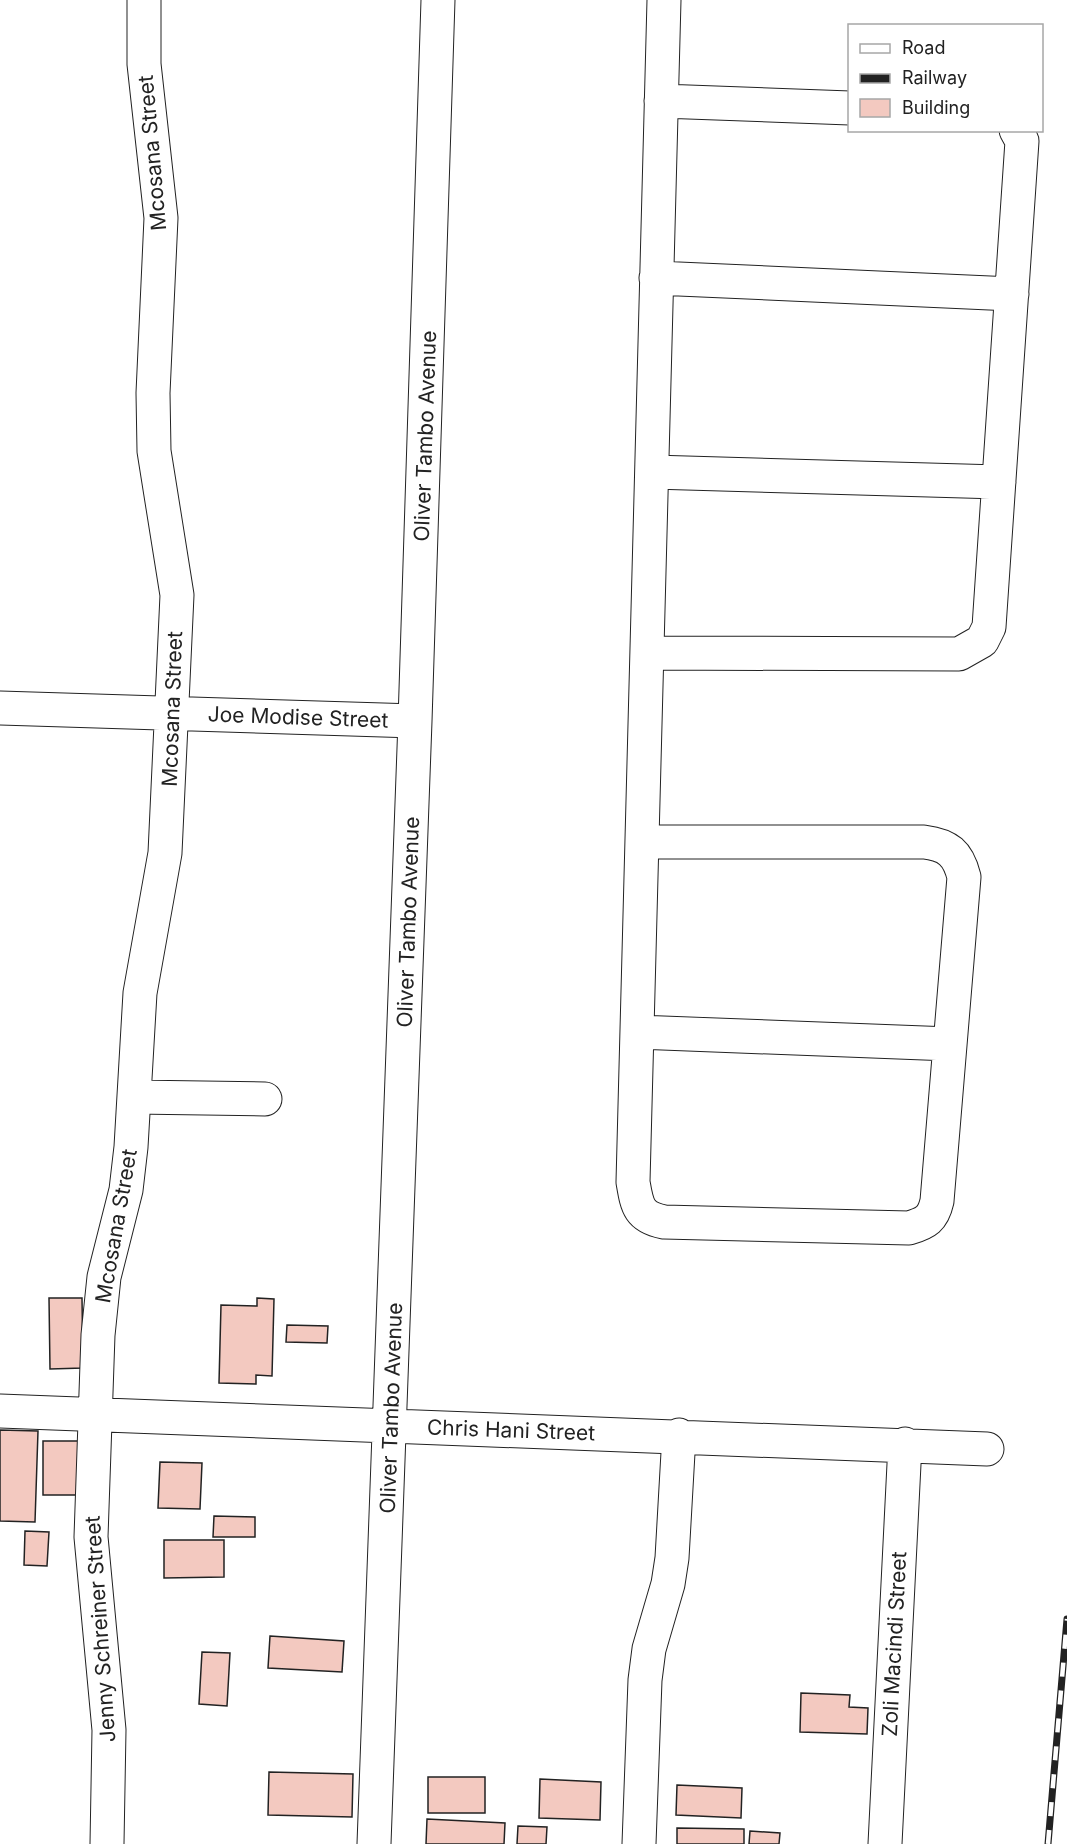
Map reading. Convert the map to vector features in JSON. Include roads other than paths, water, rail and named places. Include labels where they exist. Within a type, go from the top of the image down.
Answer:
[{"type":"street","name":"Mcosana Street","points":[[94,1414],[104,1277],[126,1190],[140,993],[165,853],[173,713],[177,595],[154,451],[153,393],[161,218],[144,64],[144,0]]},
{"type":"street","name":"Oliver Tambo Avenue","points":[[374,1844],[416,721],[438,0]]},
{"type":"street","points":[[642,842],[924,842],[940,844],[956,854],[964,877],[937,1201],[934,1215],[924,1224],[909,1228],[676,1222],[649,1219],[637,1206],[633,1182],[664,0]]},
{"type":"street","points":[[661,101],[848,108]]},
{"type":"street","points":[[646,653],[959,654],[982,641],[989,627],[1012,294],[1022,141],[1017,132]]},
{"type":"street","points":[[656,278],[1012,294]]},
{"type":"street","points":[[652,472],[999,482]]},
{"type":"street","name":"Joe Modise Street","points":[[0,708],[416,721]]},
{"type":"street","points":[[637,1032],[950,1044]]},
{"type":"street","points":[[134,1097],[265,1099]]},
{"type":"street","name":"Chris Hani Street","points":[[0,1411],[679,1435],[987,1449]]},
{"type":"street","name":"Jenny Schreiner Street","points":[[94,1414],[91,1537],[107,1685],[109,1730],[107,1844]]},
{"type":"street","points":[[639,1844],[645,1680],[649,1649],[668,1584],[672,1558],[679,1435]]},
{"type":"street","name":"Zoli Macindi Street","points":[[885,1844],[905,1444]]},
{"type":"railway","points":[[1048,1844],[1067,1619]]}]
